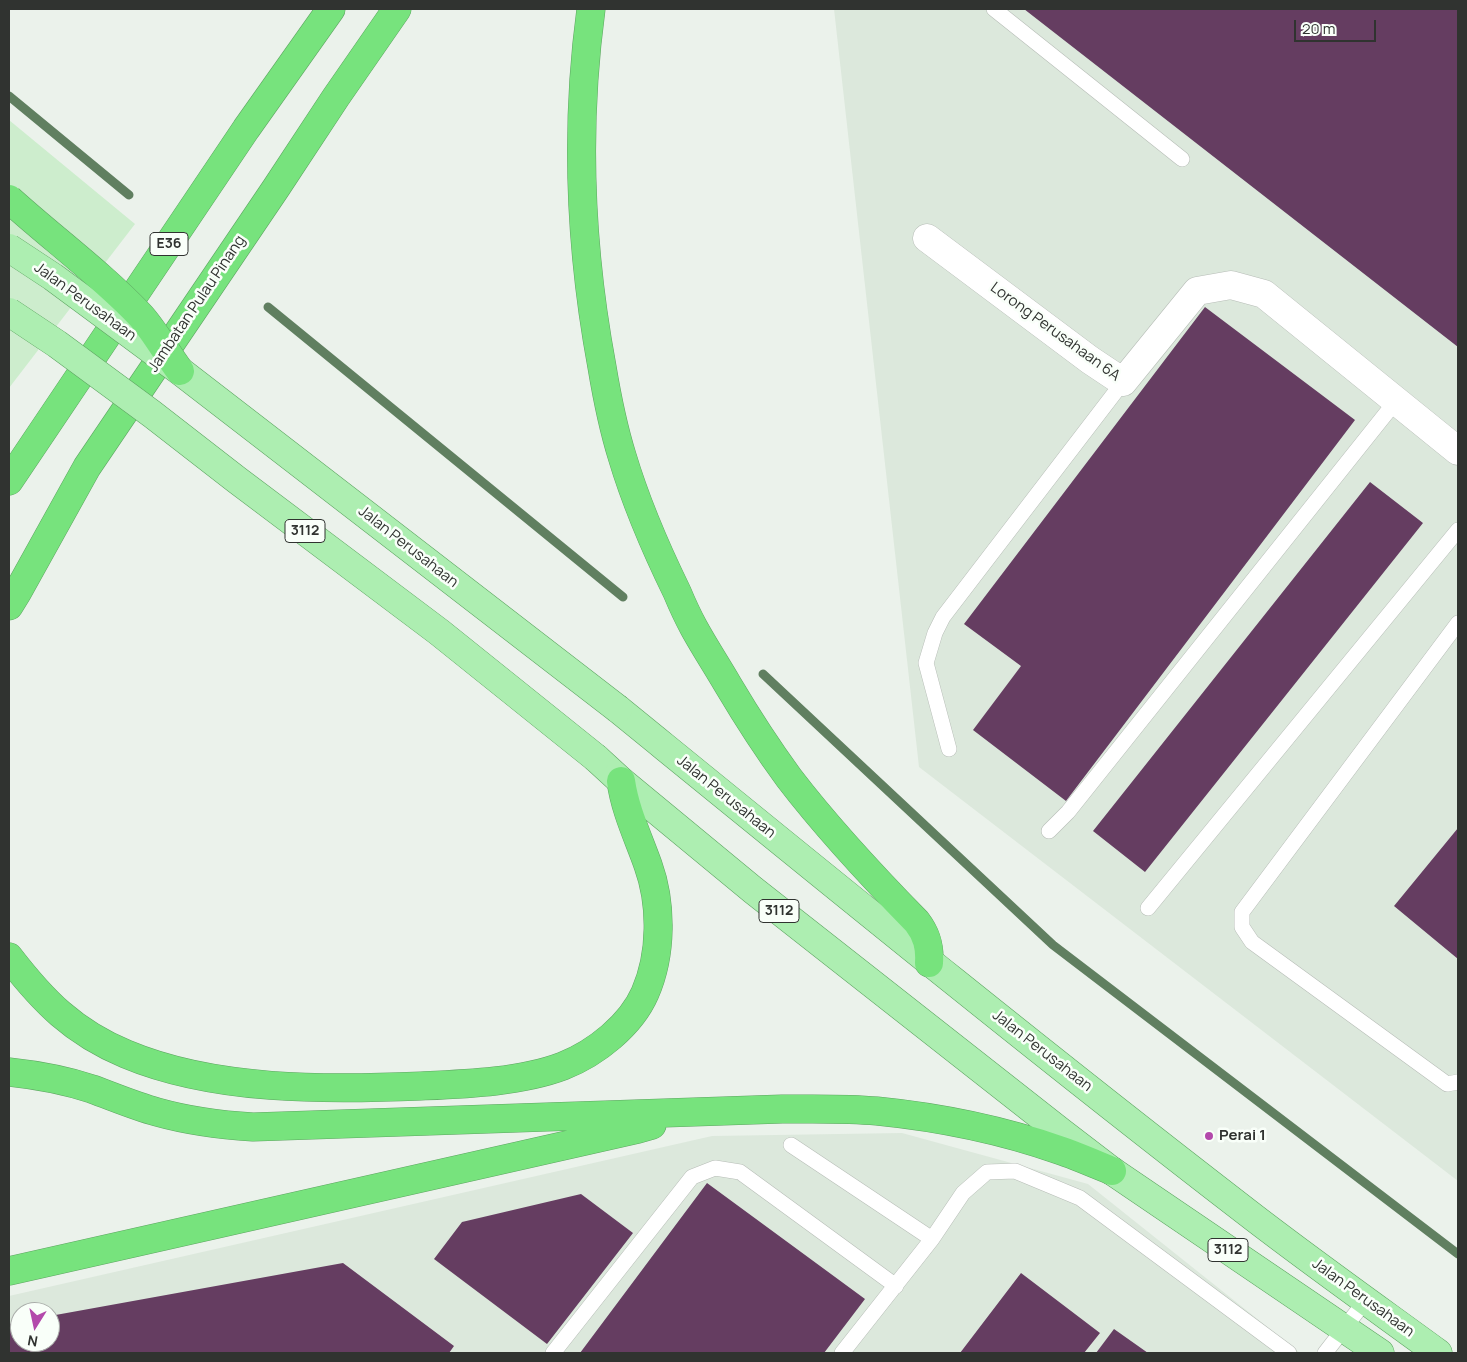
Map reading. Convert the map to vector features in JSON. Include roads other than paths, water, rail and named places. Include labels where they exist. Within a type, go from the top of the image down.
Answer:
[{"type":"highway","name":"E36","points":[[9,481],[246,129],[331,9]]},
{"type":"highway","name":"Jambatan Pulau Pinang","points":[[9,620],[13,600],[86,467],[397,9]]},
{"type":"highway","points":[[591,9],[582,105],[582,193],[585,246],[592,308],[607,393],[621,455],[632,489],[655,548],[694,628],[763,742],[844,845],[924,931],[929,943],[929,963]]},
{"type":"highway","points":[[9,199],[89,267],[141,316],[180,371]]},
{"type":"highway","points":[[9,957],[43,998],[65,1019],[102,1044],[157,1065],[195,1075],[268,1085],[309,1088],[371,1088],[461,1084],[521,1076],[564,1066],[596,1048],[625,1024],[636,1010],[645,993],[656,956],[658,934],[654,888],[648,865],[629,815],[621,780]]},
{"type":"highway","points":[[9,1072],[58,1080],[158,1112],[221,1125],[262,1126],[833,1108],[877,1111],[920,1116],[1012,1136],[1058,1150],[1112,1171]]},
{"type":"highway","points":[[9,1271],[638,1129],[684,1112]]},
{"type":"main road","name":"Jalan Perusahaan","points":[[9,248],[53,277],[180,371],[618,709],[929,963],[1250,1215],[1438,1353]]},
{"type":"main road","name":"3112","points":[[9,312],[58,344],[439,632],[596,758],[753,890],[1015,1097],[1112,1171],[1380,1353]]},
{"type":"street","name":"Lorong Perusahaan 6A","points":[[927,238],[1090,360],[1123,382],[1198,290],[1231,285],[1264,294],[1458,451]]},
{"type":"lane","points":[[994,9],[1182,159]]},
{"type":"lane","points":[[949,748],[926,663],[935,633],[943,617],[1123,382]]},
{"type":"lane","points":[[1049,831],[1068,812],[1396,401]]},
{"type":"lane","points":[[1148,908],[1458,530]]},
{"type":"lane","points":[[1458,623],[1242,912],[1242,927],[1252,942],[1447,1084],[1458,1082]]},
{"type":"lane","points":[[791,1145],[932,1239]]},
{"type":"lane","points":[[553,1353],[692,1177],[715,1168],[740,1172],[896,1286]]},
{"type":"lane","points":[[842,1353],[932,1239],[963,1194],[987,1172],[1015,1171],[1080,1198],[1289,1353]]},
{"type":"lane","points":[[1325,1353],[1366,1300]]},
{"type":"waterway","points":[[9,96],[129,195]]},
{"type":"waterway","points":[[268,307],[623,597]]},
{"type":"waterway","points":[[763,674],[1053,945],[1458,1254]]},
{"type":"place","name":"Perai 1","points":[[1209,1136]]}]
